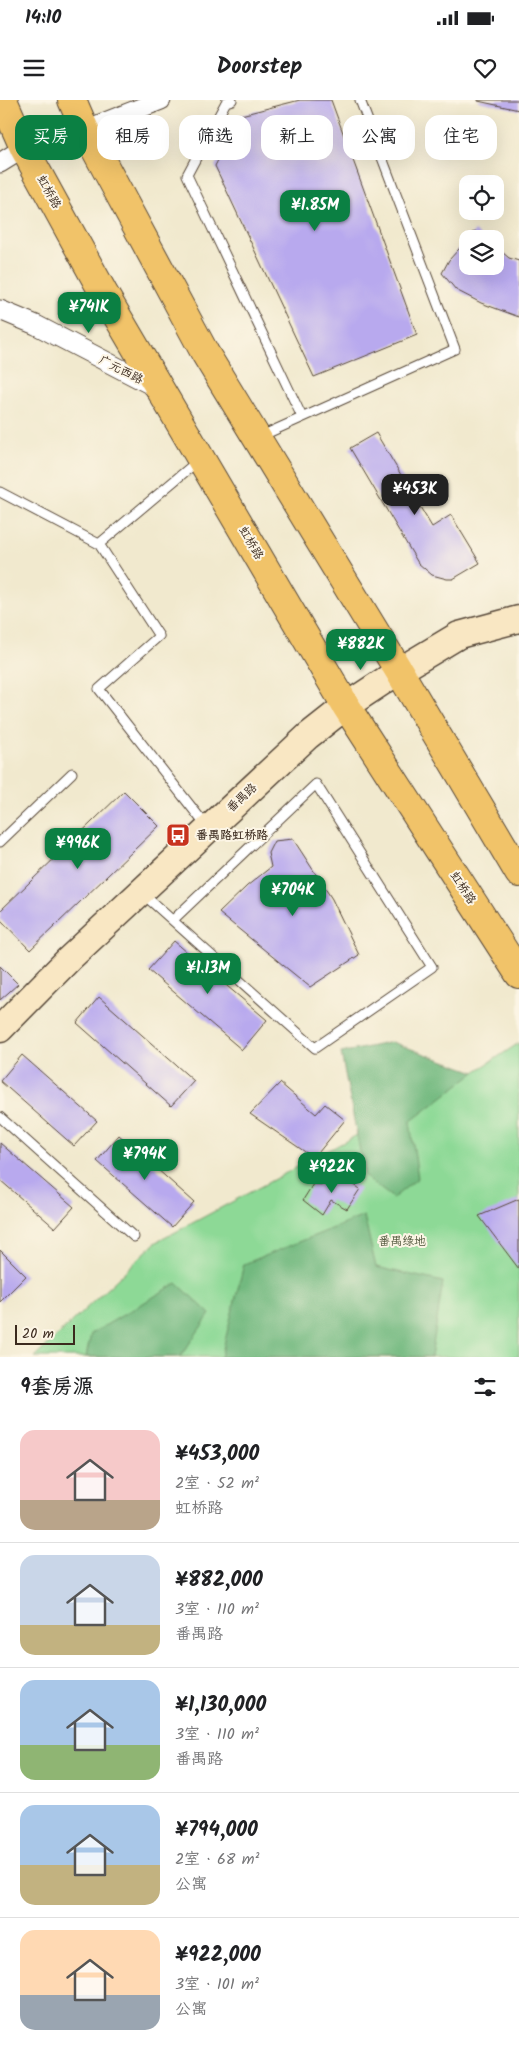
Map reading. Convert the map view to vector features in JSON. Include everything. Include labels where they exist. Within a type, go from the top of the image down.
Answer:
[{"type":"main road","name":"虹桥路","points":[[3,100],[15,127]]},
{"type":"main road","points":[[72,100],[79,115]]},
{"type":"main road","points":[[87,132],[205,353],[399,671],[519,873]]},
{"type":"main road","name":"虹桥路","points":[[31,160],[103,292],[346,706],[519,974]]},
{"type":"street","points":[[87,130],[161,100]]},
{"type":"street","points":[[0,162],[15,153]]},
{"type":"street","name":"广元西路","points":[[0,310],[36,325],[162,390]]},
{"type":"street","name":"番禺路","points":[[0,1029],[69,959],[308,736],[346,706],[399,671],[460,635],[519,619]]},
{"type":"lane","points":[[232,100],[226,102],[187,175],[302,418]]},
{"type":"lane","points":[[256,438],[455,349],[360,100]]},
{"type":"lane","points":[[99,544],[201,458]]},
{"type":"lane","points":[[0,492],[99,544],[159,636],[99,688],[209,829]]},
{"type":"lane","points":[[0,842],[72,774]]},
{"type":"lane","points":[[141,892],[315,1048],[432,967],[316,784],[173,920]]},
{"type":"lane","points":[[0,1117],[134,1237]]},
{"type":"green space","points":[[392,1042],[475,1072],[410,1122],[418,1178],[393,1198],[365,1177],[341,1053]]},
{"type":"green space","name":"番禺绿地","points":[[519,1043],[519,1357],[35,1357],[155,1243],[475,1072]]},
{"type":"green space","points":[[364,1216],[376,1267],[443,1282],[431,1357],[221,1357],[244,1264]]},
{"type":"green space","points":[[177,1283],[210,1314],[180,1357],[86,1357],[91,1334]]},
{"type":"building","points":[[300,100],[331,100],[343,133],[343,160],[353,160],[417,335],[314,377],[215,166],[218,160],[251,160],[251,115],[241,115]]},
{"type":"building","points":[[519,100],[519,110],[478,101]]},
{"type":"building","points":[[459,249],[459,275],[504,275],[504,254],[509,258],[519,261],[519,317],[481,303],[456,290],[442,273],[449,260]]},
{"type":"building","points":[[376,433],[432,527],[451,515],[480,563],[453,579],[447,579],[432,575],[418,563],[350,448]]},
{"type":"building","points":[[124,791],[159,826],[30,950],[0,919],[0,911]]},
{"type":"building","points":[[293,839],[332,899],[359,955],[310,987],[219,913],[247,886],[271,867],[268,853],[274,841]]},
{"type":"building","points":[[174,941],[267,1020],[242,1050],[148,970]]},
{"type":"building","points":[[0,966],[18,984],[0,1000]]},
{"type":"building","points":[[99,997],[194,1081],[171,1106],[77,1023]]},
{"type":"building","points":[[22,1055],[97,1121],[74,1146],[0,1081]]},
{"type":"building","points":[[280,1083],[316,1114],[325,1104],[345,1120],[314,1158],[250,1114]]},
{"type":"building","points":[[119,1135],[194,1202],[172,1227],[97,1161]]},
{"type":"building","points":[[0,1143],[74,1207],[55,1228],[0,1180]]},
{"type":"building","points":[[338,1173],[360,1189],[347,1209],[331,1200],[322,1215],[303,1200],[313,1184],[326,1185]]},
{"type":"building","points":[[519,1199],[519,1269],[479,1216]]},
{"type":"building","points":[[0,1250],[26,1276],[0,1302]]},
{"type":"place","name":"番禺路虹桥路","points":[[178,835]]}]
